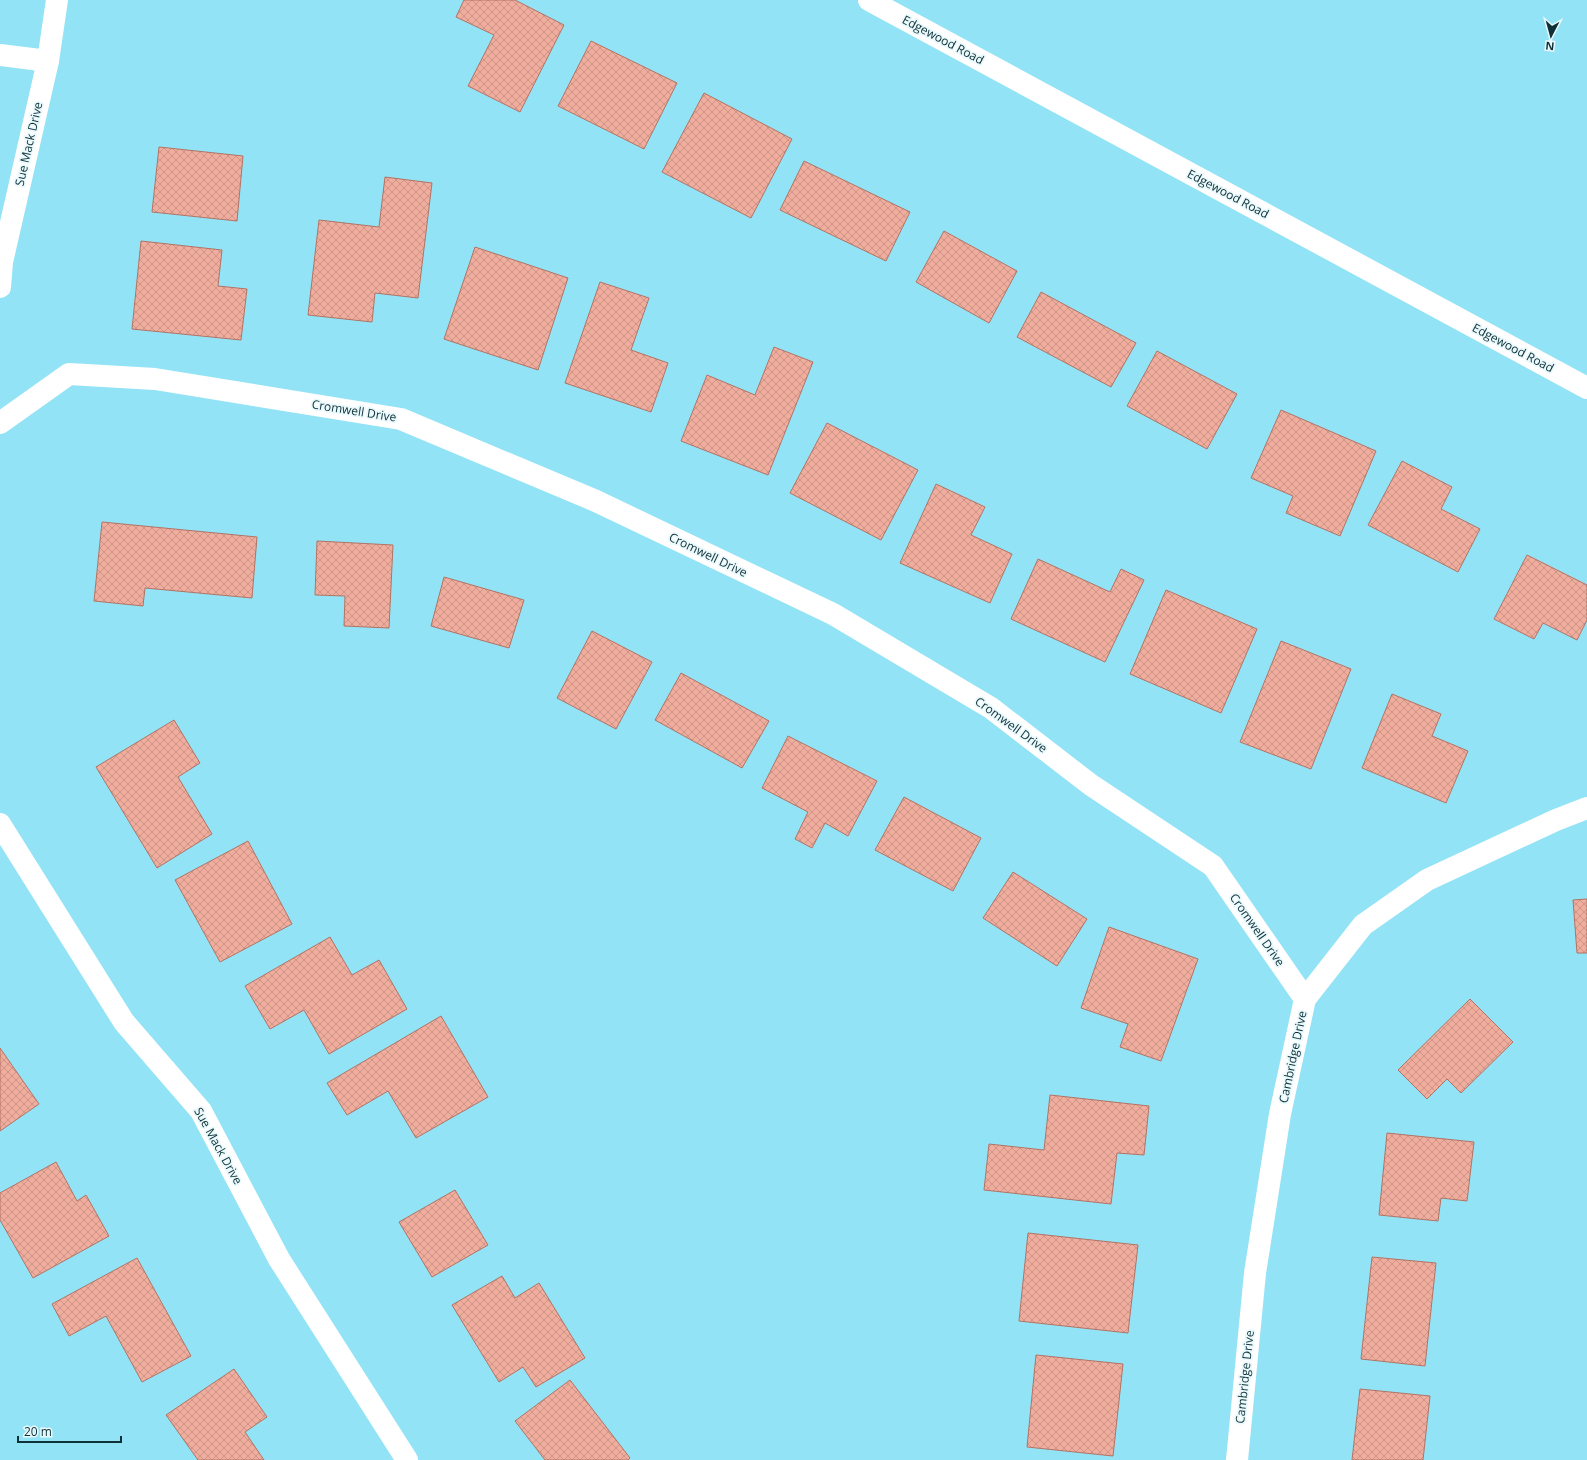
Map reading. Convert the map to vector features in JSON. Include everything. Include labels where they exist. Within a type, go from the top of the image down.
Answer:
[{"type":"street","name":"Sue Mack Drive","points":[[0,287],[2,262],[48,61],[57,0]]},
{"type":"street","name":"Edgewood Road","points":[[869,0],[1587,388]]},
{"type":"street","points":[[0,55],[48,61]]},
{"type":"street","name":"Cromwell Drive","points":[[0,423],[69,374],[155,379],[400,419],[596,501],[833,614],[991,708],[1091,785],[1213,866],[1305,999]]},
{"type":"street","name":"Cambridge Drive","points":[[1237,1460],[1255,1273],[1280,1114],[1305,999],[1363,925],[1427,880],[1556,820],[1587,808]]},
{"type":"street","name":"Sue Mack Drive","points":[[0,824],[124,1022],[201,1111],[279,1259],[406,1460]]},
{"type":"building","points":[[464,0],[515,0],[564,25],[520,112],[468,86],[494,35],[456,17]]},
{"type":"building","points":[[591,41],[677,83],[644,149],[558,106]]},
{"type":"building","points":[[704,93],[792,139],[751,218],[662,172]]},
{"type":"building","points":[[159,147],[243,156],[237,221],[152,212]]},
{"type":"building","points":[[804,161],[910,212],[886,261],[780,210]]},
{"type":"building","points":[[385,177],[432,183],[418,298],[375,293],[372,322],[308,315],[319,220],[379,227]]},
{"type":"building","points":[[944,231],[1017,271],[989,323],[916,282]]},
{"type":"building","points":[[141,241],[222,250],[218,286],[247,289],[241,340],[132,329]]},
{"type":"building","points":[[475,247],[568,278],[538,370],[444,339]]},
{"type":"building","points":[[600,282],[649,298],[631,350],[668,363],[651,412],[565,383]]},
{"type":"building","points":[[1041,292],[1136,343],[1111,387],[1017,337]]},
{"type":"building","points":[[774,347],[813,362],[768,475],[681,441],[707,375],[755,395]]},
{"type":"building","points":[[1157,351],[1237,394],[1207,449],[1127,406]]},
{"type":"building","points":[[1281,410],[1376,451],[1340,536],[1286,513],[1293,496],[1251,478]]},
{"type":"building","points":[[827,423],[918,470],[881,540],[790,493]]},
{"type":"building","points":[[1402,461],[1452,487],[1441,509],[1480,529],[1458,572],[1368,525]]},
{"type":"building","points":[[936,484],[985,507],[971,535],[1012,554],[990,603],[900,563]]},
{"type":"building","points":[[102,522],[257,537],[252,598],[145,588],[143,606],[94,601]]},
{"type":"building","points":[[317,541],[393,545],[389,628],[344,626],[345,596],[315,595]]},
{"type":"building","points":[[1527,555],[1587,585],[1587,620],[1577,640],[1543,623],[1534,639],[1494,619]]},
{"type":"building","points":[[1038,559],[1110,592],[1121,569],[1144,580],[1105,662],[1011,619]]},
{"type":"building","points":[[444,577],[524,600],[509,648],[431,626]]},
{"type":"building","points":[[1166,590],[1257,629],[1221,713],[1130,674]]},
{"type":"building","points":[[592,631],[652,662],[616,729],[557,698]]},
{"type":"building","points":[[1281,641],[1351,669],[1311,769],[1240,742]]},
{"type":"building","points":[[681,673],[769,721],[742,768],[655,720]]},
{"type":"building","points":[[1392,694],[1441,714],[1432,736],[1468,751],[1446,803],[1362,768]]},
{"type":"building","points":[[174,720],[200,763],[178,777],[212,834],[157,868],[96,767]]},
{"type":"building","points":[[788,736],[877,781],[848,836],[825,823],[812,848],[795,839],[808,812],[762,788]]},
{"type":"building","points":[[904,797],[981,838],[953,891],[875,850]]},
{"type":"building","points":[[248,841],[292,924],[220,962],[175,880]]},
{"type":"building","points":[[1013,872],[1087,919],[1057,966],[983,918]]},
{"type":"building","points":[[1587,899],[1587,953],[1577,953],[1573,900]]},
{"type":"building","points":[[1109,927],[1198,959],[1161,1061],[1120,1047],[1128,1024],[1081,1008]]},
{"type":"building","points":[[330,937],[352,975],[379,960],[407,1009],[329,1054],[304,1010],[270,1029],[245,986]]},
{"type":"building","points":[[1470,999],[1513,1042],[1461,1093],[1447,1079],[1427,1099],[1398,1070]]},
{"type":"building","points":[[441,1016],[488,1097],[416,1138],[388,1091],[347,1115],[327,1083]]},
{"type":"building","points":[[0,1048],[39,1104],[0,1131]]},
{"type":"building","points":[[1050,1095],[1149,1106],[1144,1155],[1117,1153],[1111,1204],[984,1190],[989,1144],[1044,1150]]},
{"type":"building","points":[[1387,1133],[1474,1142],[1467,1201],[1441,1198],[1438,1221],[1379,1215]]},
{"type":"building","points":[[56,1162],[77,1201],[86,1195],[109,1236],[33,1278],[0,1220],[0,1193]]},
{"type":"building","points":[[455,1190],[488,1245],[432,1277],[399,1222]]},
{"type":"building","points":[[1028,1233],[1138,1245],[1128,1333],[1019,1321]]},
{"type":"building","points":[[1372,1257],[1436,1263],[1425,1366],[1361,1359]]},
{"type":"building","points":[[137,1258],[191,1356],[142,1382],[106,1316],[69,1336],[52,1304]]},
{"type":"building","points":[[502,1276],[515,1298],[539,1283],[585,1358],[536,1387],[523,1367],[499,1382],[452,1305]]},
{"type":"building","points":[[1036,1355],[1123,1364],[1113,1456],[1027,1447]]},
{"type":"building","points":[[234,1369],[267,1417],[245,1432],[264,1460],[198,1460],[166,1415]]},
{"type":"building","points":[[570,1380],[630,1458],[628,1460],[545,1460],[515,1421]]},
{"type":"building","points":[[1360,1389],[1430,1396],[1423,1460],[1352,1460]]}]
